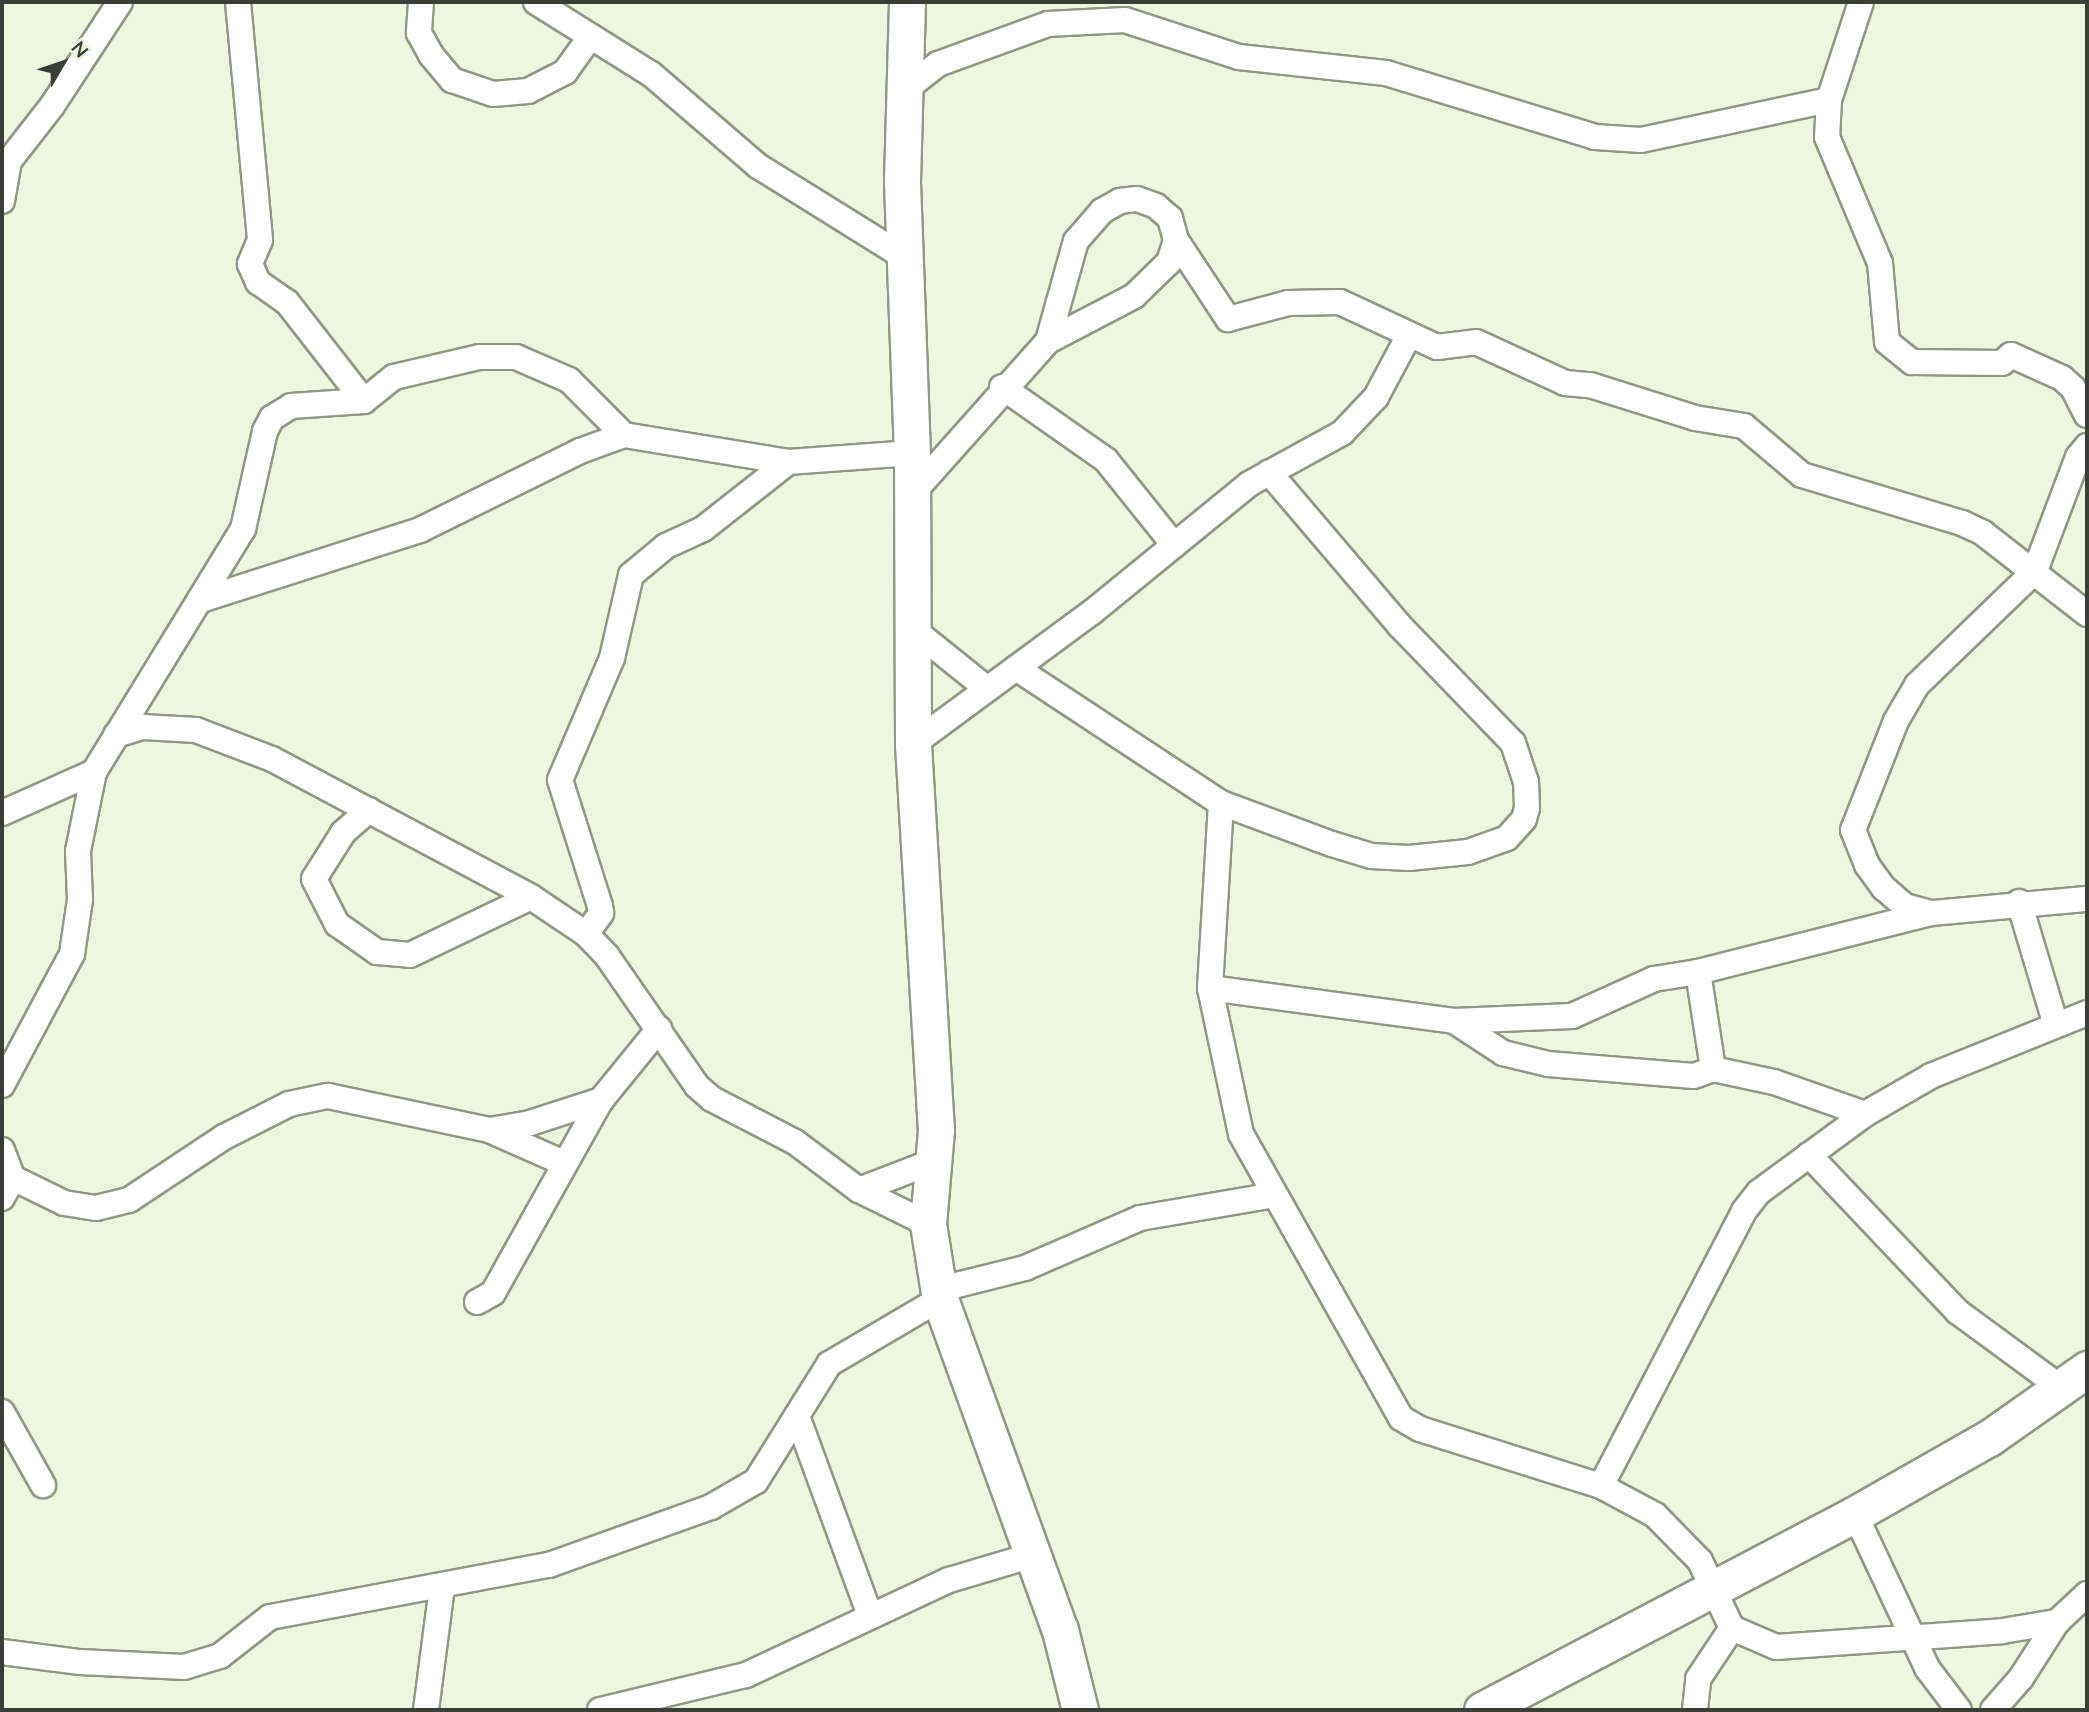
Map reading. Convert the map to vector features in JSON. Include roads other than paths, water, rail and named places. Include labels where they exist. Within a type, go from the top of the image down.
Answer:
[{"type":"street","points":[[2,201],[9,161],[52,106],[120,2]]},
{"type":"street","points":[[238,2],[260,240],[250,264],[258,282],[287,302],[363,401]]},
{"type":"street","points":[[421,2],[419,33],[431,55],[452,80],[493,94],[528,91],[565,72],[591,36]]},
{"type":"street","points":[[536,2],[651,74],[758,166],[906,258]]},
{"type":"street","points":[[907,2],[902,182],[912,453],[910,496],[914,630],[913,744],[933,1073],[934,1161],[928,1224],[940,1299],[1060,1630],[1080,1710]]},
{"type":"street","points":[[1861,2],[1829,100],[1827,137],[1832,158],[1880,263],[1887,342],[1912,362],[2002,363],[2011,355],[2062,378],[2073,388],[2087,415]]},
{"type":"street","points":[[905,89],[937,64],[1048,24],[1125,20],[1239,57],[1386,73],[1595,138],[1641,140],[1829,100]]},
{"type":"street","points":[[1048,341],[1076,241],[1102,212],[1120,201],[1137,199],[1156,206],[1170,218],[1176,240],[1228,319],[1288,303],[1340,302],[1408,337],[1437,347],[1476,342],[1565,383],[1590,385],[1695,418],[1744,426],[1802,475],[1962,523],[2035,571],[2087,614]]},
{"type":"street","points":[[910,496],[1002,387],[1048,341],[1134,296],[1168,262],[1176,240]]},
{"type":"street","points":[[913,744],[985,687],[1016,668],[1269,472],[1325,446],[1359,418],[1408,337]]},
{"type":"street","points":[[2,1085],[72,954],[80,900],[78,852],[94,772],[243,528],[261,443],[272,418],[291,406],[363,401],[394,377],[479,357],[516,357],[569,380],[624,435]]},
{"type":"street","points":[[1002,387],[1106,460],[1174,545]]},
{"type":"street","points":[[201,600],[420,530],[580,451],[624,435],[788,462],[912,453]]},
{"type":"street","points":[[1932,913],[1905,906],[1884,888],[1867,864],[1853,830],[1896,720],[1917,685],[2035,571],[2078,457],[2087,446]]},
{"type":"street","points":[[586,934],[601,913],[600,905],[560,780],[612,658],[631,575],[666,546],[703,529],[788,462]]},
{"type":"street","points":[[1016,668],[1221,803],[1371,856],[1409,858],[1495,845],[1517,828],[1527,808],[1520,759],[1502,727],[1399,626],[1269,472]]},
{"type":"street","points":[[914,630],[985,687]]},
{"type":"street","points":[[117,735],[143,727],[196,730],[272,759],[531,897],[586,934],[659,1029],[697,1086],[712,1099],[795,1142],[859,1190],[928,1224]]},
{"type":"street","points":[[2,813],[94,772]]},
{"type":"street","points":[[1221,803],[1210,988],[1241,1134],[1401,1418],[1420,1429],[1601,1486],[1654,1516],[1682,1540],[1713,1587],[1732,1628],[1788,1649],[1910,1636],[2002,1631],[2057,1622]]},
{"type":"street","points":[[369,810],[343,833],[314,879],[337,923],[377,952],[410,955],[531,897]]},
{"type":"street","points":[[1210,988],[1454,1021],[1557,1019],[1654,979],[1698,972],[1932,913],[2019,902],[2087,899]]},
{"type":"street","points":[[2019,902],[2056,1025]]},
{"type":"street","points":[[1698,972],[1713,1069]]},
{"type":"street","points":[[1601,1486],[1744,1211],[1759,1192],[1865,1114],[1931,1076],[2087,1013]]},
{"type":"street","points":[[1454,1021],[1503,1053],[1548,1064],[1694,1076],[1713,1069],[1774,1082],[1865,1114]]},
{"type":"street","points":[[477,1302],[493,1293],[562,1161],[601,1100],[659,1029]]},
{"type":"street","points":[[2,1150],[7,1188],[83,1209],[109,1205],[150,1188],[225,1137],[289,1104],[328,1096],[489,1130],[562,1161]]},
{"type":"street","points":[[489,1130],[530,1123],[601,1100]]},
{"type":"street","points":[[1482,1710],[1855,1514],[1989,1438],[2080,1378],[1958,1312],[1810,1155]]},
{"type":"street","points":[[859,1190],[934,1161]]},
{"type":"street","points":[[940,1299],[941,1289],[1025,1268],[1140,1218],[1274,1195]]},
{"type":"street","points":[[2,1652],[80,1662],[184,1667],[220,1656],[270,1617],[548,1565],[711,1507],[756,1481],[829,1364],[940,1299]]},
{"type":"street","points":[[2,1412],[43,1485]]},
{"type":"street","points":[[797,1416],[870,1615]]},
{"type":"street","points":[[1855,1514],[1910,1636],[1933,1678],[1959,1710]]},
{"type":"street","points":[[600,1710],[746,1675],[949,1580],[1033,1555]]},
{"type":"street","points":[[426,1710],[442,1586]]},
{"type":"street","points":[[1993,1710],[2021,1678],[2057,1622],[2087,1594]]},
{"type":"street","points":[[1695,1710],[1698,1679],[1732,1628]]}]
